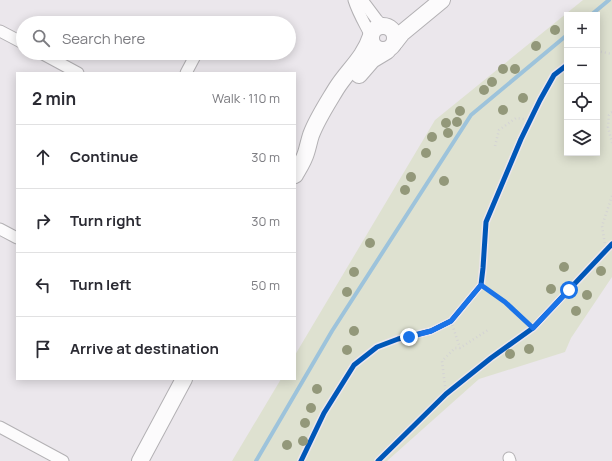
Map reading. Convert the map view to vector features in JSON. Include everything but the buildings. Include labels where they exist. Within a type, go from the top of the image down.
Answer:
[{"type":"main road","points":[[296,173],[306,154],[311,135],[322,113],[337,88],[365,51],[377,31],[413,12],[427,0]]},
{"type":"main road","points":[[306,154],[319,141],[347,90],[372,60],[391,46],[402,33],[442,0]]},
{"type":"main road","points":[[388,26],[394,31],[396,35],[391,46],[378,50],[375,48],[372,44],[377,31],[388,26]]},
{"type":"main road","points":[[140,461],[183,380]]},
{"type":"street","points":[[354,0],[359,15],[377,31]]},
{"type":"street","points":[[362,0],[377,20],[377,31]]},
{"type":"street","points":[[0,31],[16,39]]},
{"type":"street","points":[[54,60],[76,72]]},
{"type":"street","points":[[187,72],[193,60]]},
{"type":"street","points":[[0,229],[16,237]]},
{"type":"street","points":[[0,427],[63,461]]},
{"type":"path","points":[[600,52],[612,54]]},
{"type":"path","points":[[612,112],[609,115],[608,127],[612,143]]},
{"type":"path","points":[[528,126],[534,114]]},
{"type":"path","points":[[495,146],[499,130],[516,118],[531,120]]},
{"type":"path","points":[[606,251],[602,226],[612,196]]},
{"type":"path","points":[[601,256],[611,245]]},
{"type":"path","points":[[477,290],[481,283],[505,302],[531,330],[537,323]]},
{"type":"path","points":[[444,324],[451,321],[455,316]]},
{"type":"path","points":[[451,321],[460,348]]},
{"type":"path","points":[[446,394],[442,360],[455,348],[460,348],[488,330]]},
{"type":"path","points":[[440,399],[451,390]]},
{"type":"green space","points":[[583,0],[612,0],[612,277],[571,338],[565,352],[479,379],[387,461],[232,461],[280,380],[296,380],[296,353],[435,120],[564,15],[564,156],[600,156],[600,12],[568,12]]},
{"type":"waterway","points":[[595,12],[609,0]]},
{"type":"waterway","points":[[256,461],[332,331],[471,115],[564,38]]},
{"type":"cycle path","points":[[301,461],[324,413],[354,365],[377,347],[398,339],[431,331],[451,321],[481,285],[486,222],[521,139],[540,100],[554,75],[564,67]]},
{"type":"cycle path","points":[[378,461],[446,394],[491,358],[533,328],[612,244]]},
{"type":"route","points":[[409,337],[431,331],[451,321],[481,285],[505,302],[533,328],[569,290]]}]
